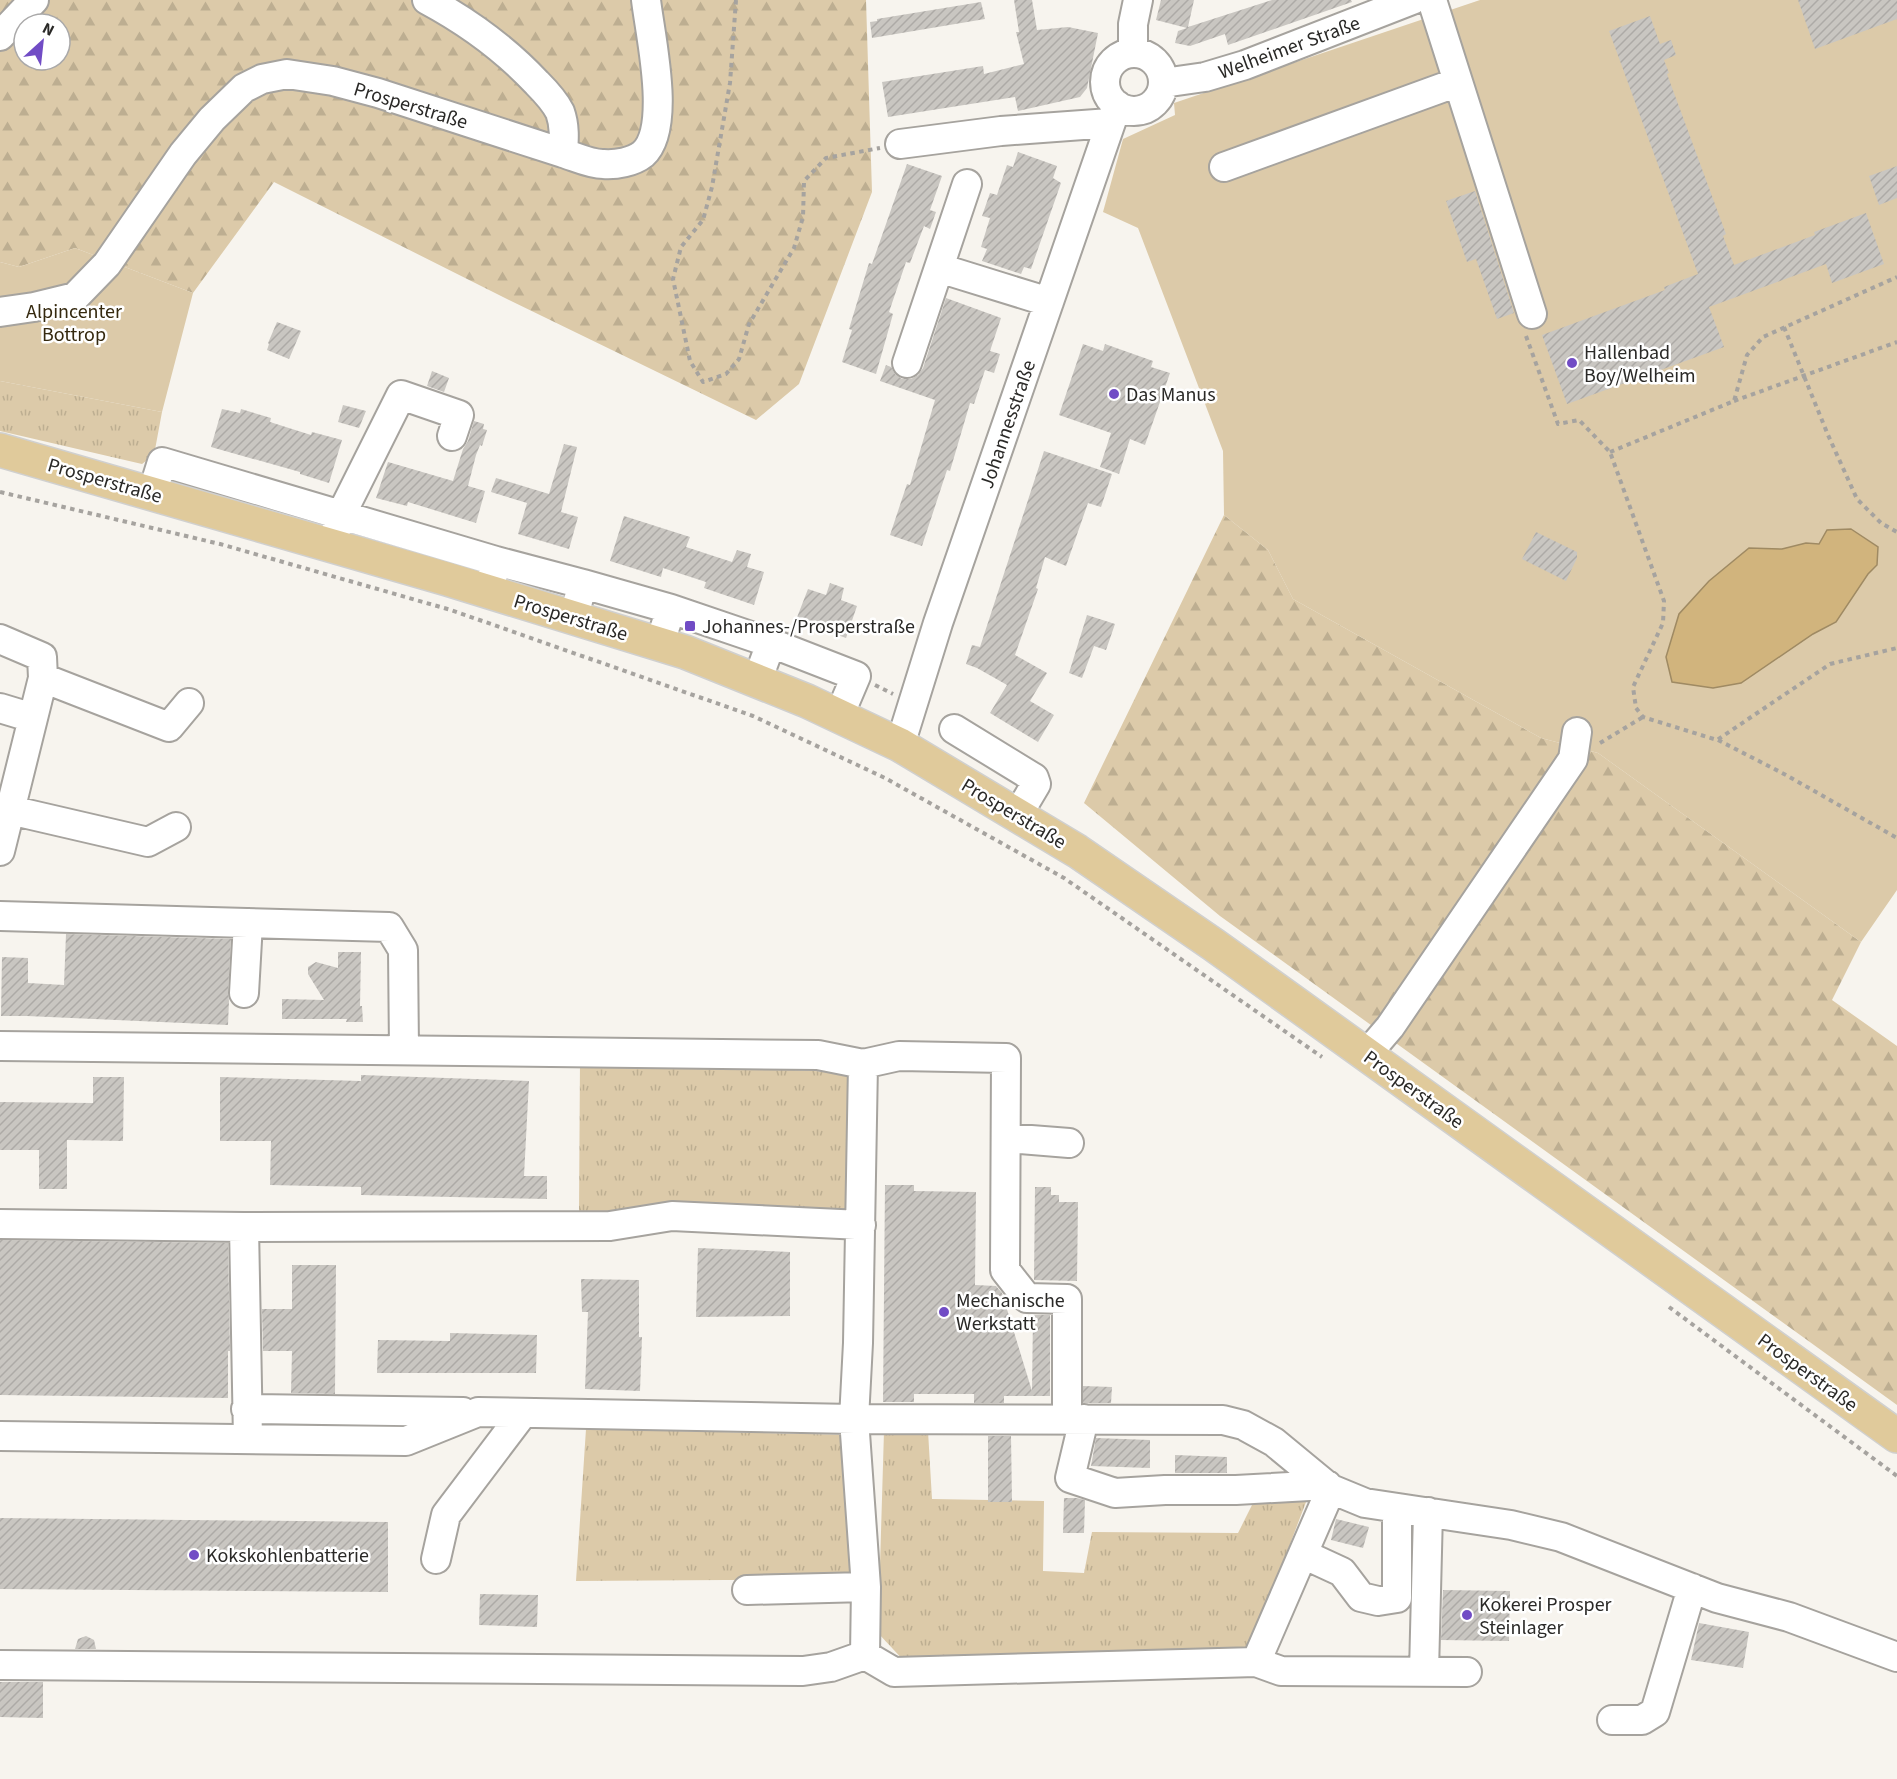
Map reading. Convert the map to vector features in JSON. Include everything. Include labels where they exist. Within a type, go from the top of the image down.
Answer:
[{"type":"main road","name":"Prosperstraße","points":[[0,450],[488,592],[685,652],[839,716],[900,745],[1096,864],[1214,945],[1897,1436]]},
{"type":"street","points":[[0,36],[34,0]]},
{"type":"street","points":[[427,0],[490,39],[543,89],[559,111],[565,131],[563,153]]},
{"type":"street","name":"Prosperstraße","points":[[0,312],[75,297],[107,264],[183,154],[212,119],[244,88],[262,79],[287,74],[333,81],[378,93],[602,164],[623,163],[643,154],[652,139],[658,120],[656,74],[646,0]]},
{"type":"street","points":[[1133,53],[1133,24],[1138,0]]},
{"type":"street","name":"Welheimer Straße","points":[[1163,83],[1205,77],[1245,65],[1412,0]]},
{"type":"street","points":[[1432,0],[1532,314]]},
{"type":"street","points":[[900,144],[1001,131],[1113,114],[1126,110],[1137,111],[1147,108],[1161,93],[1163,83],[1161,71],[1145,55],[1133,53],[1117,59],[1106,73],[1106,91],[1113,114]]},
{"type":"street","points":[[1224,167],[1458,82]]},
{"type":"street","name":"Johannesstraße","points":[[900,745],[938,623],[1113,114]]},
{"type":"street","points":[[907,363],[967,184]]},
{"type":"street","points":[[939,268],[1049,302]]},
{"type":"street","points":[[331,546],[341,515],[401,395],[459,415],[452,436]]},
{"type":"street","points":[[152,494],[162,462],[496,561],[671,609],[771,643],[856,676],[839,716]]},
{"type":"street","points":[[488,592],[496,561]]},
{"type":"street","points":[[573,618],[583,584]]},
{"type":"street","points":[[659,645],[671,609]]},
{"type":"street","points":[[0,639],[42,657],[43,678],[0,851]]},
{"type":"street","points":[[757,681],[771,643]]},
{"type":"street","points":[[43,678],[169,727],[189,703]]},
{"type":"street","points":[[0,708],[33,718]]},
{"type":"street","points":[[954,729],[1034,778],[1036,784],[1017,816]]},
{"type":"street","points":[[1366,1055],[1390,1027],[1575,745]]},
{"type":"street","points":[[10,810],[148,842],[176,827]]},
{"type":"street","points":[[0,916],[389,927],[403,950],[404,1050]]},
{"type":"street","points":[[244,993],[248,923]]},
{"type":"street","points":[[0,1046],[818,1055],[863,1064],[899,1056],[1006,1058],[1005,1270],[1027,1298],[1067,1299],[1076,1419],[1070,1478],[1115,1493],[1329,1487]]},
{"type":"street","points":[[863,1064],[861,1226],[854,1419],[866,1587],[865,1655]]},
{"type":"street","points":[[1007,1138],[1069,1143]]},
{"type":"street","points":[[0,1224],[244,1227],[610,1226],[672,1216],[861,1226]]},
{"type":"street","points":[[244,1227],[248,1439]]},
{"type":"street","points":[[246,1409],[854,1419],[1223,1420],[1244,1425],[1274,1442],[1329,1487],[1365,1503],[1511,1526],[1561,1537],[1718,1598],[1789,1617],[1897,1657]]},
{"type":"street","points":[[0,1436],[406,1442],[478,1412]]},
{"type":"street","points":[[436,1559],[446,1515],[523,1413]]},
{"type":"street","points":[[1256,1662],[1329,1487]]},
{"type":"street","points":[[1398,1508],[1397,1598],[1424,1672]]},
{"type":"street","points":[[1424,1672],[1428,1512]]},
{"type":"street","points":[[1303,1554],[1342,1572],[1361,1598],[1378,1600],[1397,1598]]},
{"type":"street","points":[[747,1590],[866,1587]]},
{"type":"street","points":[[1612,1720],[1642,1720],[1655,1712],[1692,1588]]},
{"type":"street","points":[[0,1665],[803,1671],[831,1667],[865,1655],[894,1672],[1256,1662],[1281,1671],[1467,1672]]},
{"type":"path","points":[[736,0],[730,83],[712,187],[703,220],[681,246],[673,279],[690,361],[703,382],[726,374],[739,359],[749,324],[794,248],[803,217],[804,181],[826,158],[900,144]]},
{"type":"path","points":[[1734,401],[1747,355],[1763,337],[1897,277]]},
{"type":"path","points":[[1532,314],[1521,322],[1558,424],[1579,420],[1610,452],[1664,601],[1663,622],[1633,687],[1636,708],[1643,717],[1717,740],[1786,775],[1897,838]]},
{"type":"path","points":[[1784,327],[1857,499],[1881,523],[1897,532]]},
{"type":"path","points":[[1610,452],[1734,401],[1897,342]]},
{"type":"path","points":[[0,492],[220,544],[451,610],[753,716],[885,777],[1064,878],[1328,1062]]},
{"type":"path","points":[[1717,740],[1830,664],[1897,648]]},
{"type":"path","points":[[1575,745],[1643,717]]},
{"type":"path","points":[[1667,1306],[1897,1476]]},
{"type":"green space","points":[[0,0],[866,0],[872,192],[799,384],[756,420],[274,182],[193,293],[75,248],[19,267],[0,262]]},
{"type":"green space","points":[[1480,0],[1897,0],[1897,890],[1861,942],[1598,753],[1541,738],[1293,599],[1268,550],[1224,515],[1223,451],[1138,228],[1103,212],[1123,139],[1175,115],[1174,103]]},
{"type":"green space","name":"Alpincenter Bottrop","points":[[75,248],[193,293],[162,412],[0,381],[0,262],[19,267]]},
{"type":"green space","points":[[0,381],[162,412],[154,455],[142,464],[0,431]]},
{"type":"green space","points":[[1224,515],[1268,550],[1293,599],[1541,738],[1598,753],[1861,942],[1832,1000],[1897,1046],[1897,1405],[1220,916],[1084,803]]},
{"type":"green space","points":[[580,1060],[856,1073],[857,1209],[579,1212]]},
{"type":"green space","points":[[586,1429],[856,1435],[856,1579],[576,1581]]},
{"type":"green space","points":[[884,1431],[928,1431],[932,1499],[1044,1501],[1043,1571],[1084,1573],[1092,1532],[1238,1533],[1255,1499],[1306,1502],[1248,1655],[907,1664],[878,1633]]},
{"type":"shaded area","points":[[1851,529],[1878,547],[1877,565],[1868,574],[1836,622],[1813,634],[1741,683],[1713,688],[1672,682],[1666,657],[1679,614],[1709,581],[1749,548],[1782,549],[1806,543],[1819,544],[1827,530]]},
{"type":"building","points":[[1014,0],[1032,0],[1037,30],[1068,27],[1098,33],[1087,88],[1080,97],[1018,111],[1015,97],[888,117],[882,82],[983,66],[984,74],[1024,64],[1016,32],[1019,32]]},
{"type":"building","points":[[1161,0],[1194,0],[1188,27],[1272,0],[1351,0],[1352,2],[1228,45],[1225,34],[1190,46],[1175,43],[1178,31],[1187,28],[1156,20]]},
{"type":"building","points":[[1798,0],[1897,0],[1897,19],[1815,49]]},
{"type":"building","points":[[981,2],[985,19],[872,38],[870,22],[877,21],[877,19]]},
{"type":"building","points":[[1650,16],[1660,44],[1671,40],[1676,55],[1664,60],[1669,73],[1667,74],[1726,234],[1723,236],[1734,265],[1866,213],[1884,264],[1832,283],[1826,264],[1709,307],[1724,347],[1567,404],[1542,335],[1665,290],[1664,287],[1698,274],[1609,31]]},
{"type":"building","points":[[1018,152],[1057,166],[1053,178],[1061,183],[1031,269],[1024,267],[1021,274],[982,261],[987,249],[981,247],[990,218],[982,216],[990,193],[997,195],[1007,165],[1013,167]]},
{"type":"building","points":[[907,164],[942,176],[930,210],[936,212],[930,229],[924,226],[910,263],[906,262],[889,312],[893,314],[876,374],[842,362],[852,330],[849,329],[869,263],[872,264]]},
{"type":"building","points":[[1897,166],[1897,198],[1879,205],[1869,176]]},
{"type":"building","points":[[1475,191],[1514,313],[1497,319],[1476,259],[1467,262],[1446,201]]},
{"type":"building","points":[[946,298],[1001,318],[990,351],[1000,354],[994,373],[985,370],[974,404],[970,403],[950,471],[947,470],[922,546],[890,535],[907,484],[910,485],[935,400],[880,381],[886,365],[902,379],[911,379],[918,375],[923,368]]},
{"type":"building","points":[[277,322],[301,331],[289,359],[267,350]]},
{"type":"building","name":"Das Manus","points":[[1083,344],[1103,351],[1105,344],[1153,361],[1151,367],[1170,373],[1145,445],[1130,439],[1119,474],[1100,467],[1111,433],[1059,415]]},
{"type":"building","points":[[432,371],[449,378],[444,392],[427,386]]},
{"type":"building","points":[[343,405],[366,411],[359,428],[338,422]]},
{"type":"building","points":[[222,409],[240,413],[241,409],[271,418],[270,422],[311,435],[312,432],[342,440],[329,483],[300,474],[300,472],[211,447]]},
{"type":"building","points":[[474,421],[484,424],[483,429],[487,430],[482,446],[480,445],[476,455],[468,486],[485,491],[476,523],[408,502],[407,506],[376,498],[388,462],[453,481]]},
{"type":"building","points":[[564,444],[577,447],[561,512],[578,517],[569,549],[518,534],[527,503],[491,492],[496,478],[549,494]]},
{"type":"building","points":[[1044,451],[1112,474],[1101,507],[1088,503],[1066,566],[1045,557],[1036,588],[1038,589],[1015,655],[1047,673],[1030,701],[1054,715],[1038,742],[990,713],[1007,685],[966,664],[972,645],[980,647]]},
{"type":"building","points":[[624,516],[690,537],[686,547],[732,562],[737,550],[751,554],[747,567],[764,572],[754,605],[704,588],[706,582],[663,568],[661,577],[610,561]]},
{"type":"building","points":[[1536,532],[1577,552],[1577,558],[1566,581],[1522,559]]},
{"type":"building","points":[[830,583],[844,588],[841,600],[857,606],[846,638],[796,620],[808,589],[826,595]]},
{"type":"building","points":[[1087,615],[1115,624],[1106,650],[1094,646],[1082,678],[1069,673]]},
{"type":"building","points":[[66,934],[231,939],[228,1025],[1,1016],[2,957],[28,958],[28,983],[64,985]]},
{"type":"building","points":[[338,952],[361,952],[360,1006],[362,1006],[363,1022],[346,1022],[347,1019],[282,1019],[282,999],[324,1000],[308,974],[308,967],[316,962],[338,968]]},
{"type":"building","points":[[361,1075],[529,1081],[524,1176],[547,1176],[547,1199],[361,1195],[361,1187],[270,1185],[271,1141],[220,1141],[220,1077],[361,1081]]},
{"type":"building","points":[[93,1077],[124,1077],[123,1141],[67,1140],[67,1189],[39,1189],[39,1150],[0,1150],[0,1102],[93,1103]]},
{"type":"building","points":[[885,1185],[914,1185],[914,1191],[976,1192],[975,1285],[996,1286],[1002,1293],[1032,1391],[1033,1315],[1050,1315],[1050,1396],[1004,1396],[1004,1403],[974,1403],[974,1394],[914,1394],[914,1402],[883,1402]]},
{"type":"building","points":[[1035,1187],[1051,1187],[1051,1195],[1059,1195],[1059,1202],[1078,1202],[1077,1281],[1034,1280]]},
{"type":"building","points":[[0,1240],[228,1243],[230,1351],[228,1351],[228,1398],[0,1395]]},
{"type":"building","points":[[698,1248],[790,1252],[790,1316],[696,1317]]},
{"type":"building","points":[[292,1265],[336,1265],[335,1394],[291,1393],[292,1351],[263,1351],[262,1309],[292,1309]]},
{"type":"building","points":[[581,1279],[639,1280],[639,1337],[642,1337],[640,1391],[585,1389],[588,1312],[582,1312]]},
{"type":"building","points":[[450,1333],[537,1335],[536,1373],[377,1373],[378,1340],[450,1341]]},
{"type":"building","points":[[1083,1386],[1112,1387],[1111,1403],[1083,1403]]},
{"type":"building","points":[[988,1436],[1011,1436],[1012,1502],[988,1502]]},
{"type":"building","points":[[1096,1438],[1150,1440],[1150,1468],[1091,1466]]},
{"type":"building","points":[[1175,1455],[1227,1457],[1227,1473],[1175,1473]]},
{"type":"building","points":[[1064,1498],[1085,1500],[1084,1533],[1063,1533]]},
{"type":"building","name":"Kokskohlenbatterie","points":[[0,1518],[388,1522],[388,1592],[0,1589]]},
{"type":"building","points":[[1336,1519],[1369,1527],[1363,1548],[1331,1540]]},
{"type":"building","points":[[1443,1590],[1510,1591],[1509,1641],[1441,1640]]},
{"type":"building","points":[[480,1594],[538,1595],[537,1627],[479,1625]]},
{"type":"building","points":[[1699,1623],[1749,1632],[1743,1668],[1691,1660]]},
{"type":"building","points":[[86,1636],[94,1640],[96,1649],[75,1649],[78,1639]]},
{"type":"building","points":[[0,1682],[43,1682],[43,1718],[0,1717]]},
{"type":"place","name":"Hallenbad Boy/Welheim","points":[[1572,363]]},
{"type":"place","name":"Das Manus","points":[[1114,394]]},
{"type":"place","name":"Johannes-/Prosperstraße","points":[[690,626]]},
{"type":"place","name":"Mechanische Werkstatt","points":[[944,1312]]},
{"type":"place","name":"Kokskohlenbatterie","points":[[194,1555]]},
{"type":"place","name":"Kokerei Prosper Steinlager","points":[[1467,1615]]}]
